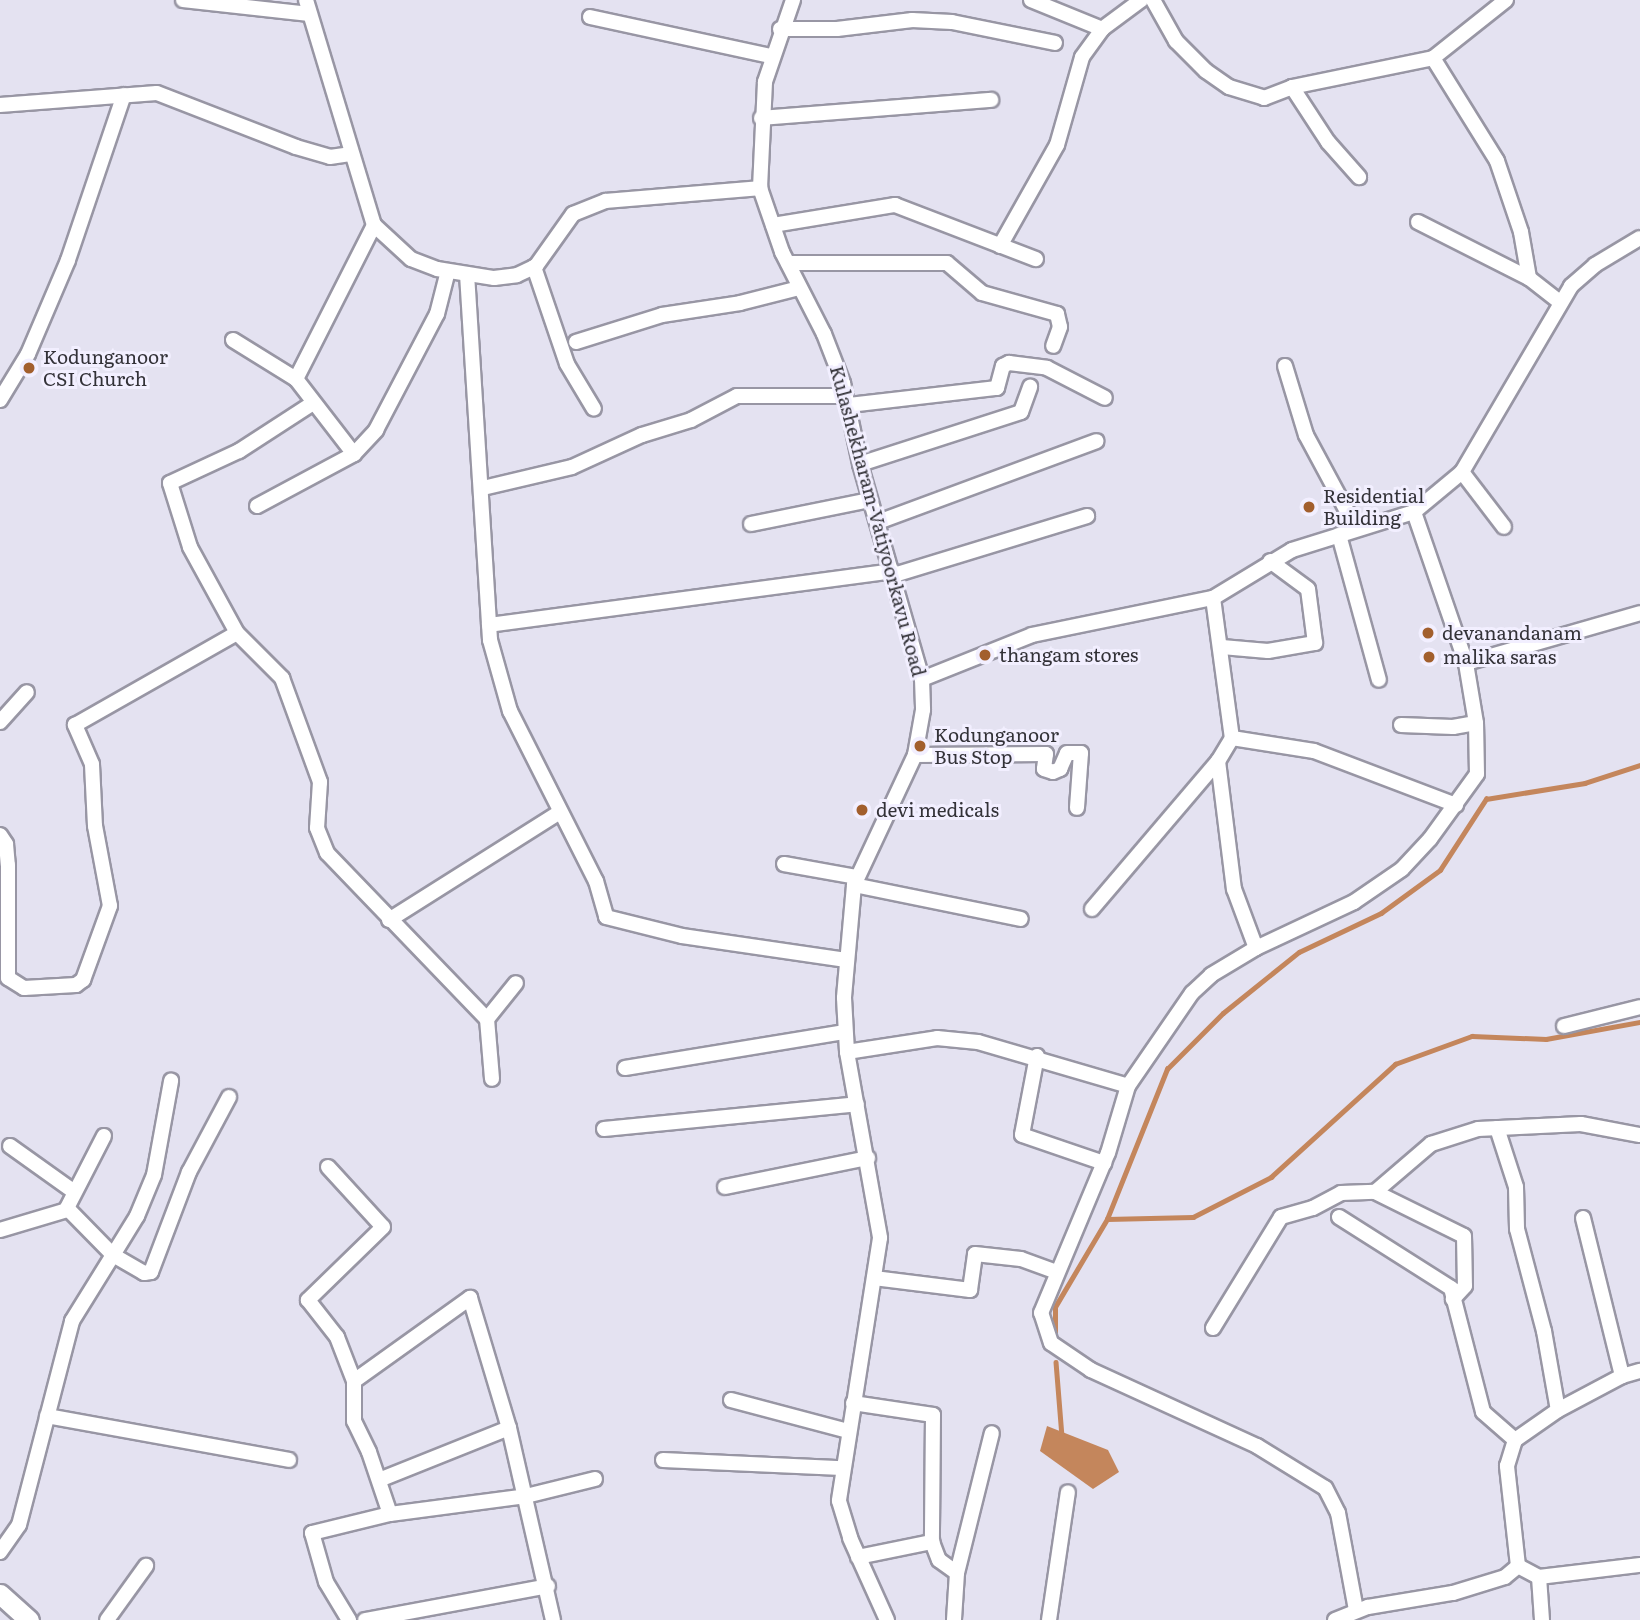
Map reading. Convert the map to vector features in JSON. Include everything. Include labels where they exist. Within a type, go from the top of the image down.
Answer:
[{"type":"main road","points":[[0,1594],[29,1620]]},
{"type":"street","points":[[183,0],[308,7],[374,225],[411,259],[449,271],[494,278],[534,267],[573,214],[606,201],[760,187]]},
{"type":"street","name":"Kulashekharam-Vatiyoorkavu Road","points":[[793,0],[770,56],[761,118],[760,187],[788,263],[824,334],[847,401],[860,464],[922,678],[923,710],[915,755],[855,881],[846,960],[847,1052],[868,1158],[880,1238],[842,1468],[842,1516],[887,1620]]},
{"type":"street","points":[[1031,0],[1102,29]]},
{"type":"street","points":[[1000,246],[1057,145],[1082,57],[1102,29],[1141,0]]},
{"type":"street","points":[[1153,0],[1186,54],[1229,87],[1264,99],[1292,87],[1433,58],[1506,0]]},
{"type":"street","points":[[590,17],[770,56]]},
{"type":"street","points":[[780,29],[837,29],[912,20],[952,22],[1055,43]]},
{"type":"street","points":[[1433,58],[1497,162],[1521,232],[1529,278]]},
{"type":"street","points":[[1292,87],[1328,142],[1359,177]]},
{"type":"street","points":[[0,104],[157,93],[319,154],[352,154]]},
{"type":"street","points":[[0,400],[28,354],[68,260],[124,95]]},
{"type":"street","points":[[761,118],[991,100]]},
{"type":"street","points":[[773,225],[895,205],[1037,259]]},
{"type":"street","points":[[1418,222],[1529,278],[1560,302]]},
{"type":"street","points":[[296,379],[374,225]]},
{"type":"street","points":[[922,678],[1032,635],[1213,598],[1270,561],[1356,528],[1414,512],[1462,472],[1497,419],[1560,302],[1595,265],[1640,238]]},
{"type":"street","points":[[788,263],[947,263],[982,293],[1057,314],[1060,327],[1054,346]]},
{"type":"street","points":[[534,267],[567,364],[594,409]]},
{"type":"street","points":[[257,506],[354,454],[376,430],[431,325],[449,271]]},
{"type":"street","points":[[467,274],[483,488],[489,625],[510,710],[596,881],[606,916],[682,936],[846,960]]},
{"type":"street","points":[[576,342],[662,315],[740,303],[799,288]]},
{"type":"street","points":[[233,340],[296,379],[354,454]]},
{"type":"street","points":[[483,488],[572,467],[642,435],[691,421],[737,396],[847,401],[997,388],[1003,366],[1009,363],[1047,368],[1105,398]]},
{"type":"street","points":[[1285,366],[1306,435],[1356,528]]},
{"type":"street","points":[[860,464],[1021,412],[1030,387]]},
{"type":"street","points":[[313,403],[239,451],[170,483],[190,547],[237,633],[282,678],[320,782],[317,828],[327,853],[487,1019],[492,1079]]},
{"type":"street","points":[[878,522],[1097,441]]},
{"type":"street","points":[[1462,472],[1504,527]]},
{"type":"street","points":[[751,524],[870,500]]},
{"type":"street","points":[[1356,1610],[1338,1513],[1325,1488],[1257,1446],[1091,1370],[1056,1348],[1041,1320],[1057,1272],[1104,1163],[1128,1086],[1200,985],[1256,948],[1354,902],[1389,880],[1430,839],[1477,774],[1476,723],[1466,663],[1414,512]]},
{"type":"street","points":[[489,625],[893,573],[1087,516]]},
{"type":"street","points":[[1339,534],[1379,680]]},
{"type":"street","points":[[1222,647],[1268,651],[1315,643],[1308,589],[1270,561]]},
{"type":"street","points":[[1092,909],[1218,761],[1232,738],[1222,647],[1213,598]]},
{"type":"street","points":[[1466,663],[1640,613]]},
{"type":"street","points":[[0,835],[6,844],[8,864],[8,978],[24,988],[76,985],[83,980],[110,905],[94,826],[92,764],[75,725],[237,633]]},
{"type":"street","points":[[0,722],[27,692]]},
{"type":"street","points":[[1401,725],[1453,727],[1476,723]]},
{"type":"street","points":[[1232,738],[1314,751],[1456,805]]},
{"type":"street","points":[[915,755],[1045,754],[1044,769],[1053,772],[1060,769],[1067,753],[1081,753],[1077,808]]},
{"type":"street","points":[[1218,761],[1234,889],[1256,948]]},
{"type":"street","points":[[389,920],[559,812]]},
{"type":"street","points":[[784,864],[1021,919]]},
{"type":"street","points":[[487,1019],[516,983]]},
{"type":"street","points":[[1564,1026],[1640,1006]]},
{"type":"street","points":[[625,1068],[845,1032]]},
{"type":"street","points":[[847,1052],[937,1038],[978,1042],[1037,1056],[1128,1086]]},
{"type":"street","points":[[1037,1056],[1023,1135],[1104,1163]]},
{"type":"street","points":[[0,1552],[19,1525],[72,1321],[137,1216],[154,1175],[171,1082]]},
{"type":"street","points":[[67,1210],[113,1255],[144,1273],[151,1272],[189,1172],[229,1097]]},
{"type":"street","points":[[604,1129],[857,1104]]},
{"type":"street","points":[[1375,1192],[1432,1144],[1497,1128],[1581,1124],[1640,1135]]},
{"type":"street","points":[[1497,1128],[1516,1187],[1517,1229],[1544,1331],[1558,1410]]},
{"type":"street","points":[[67,1210],[73,1191],[104,1136]]},
{"type":"street","points":[[10,1146],[73,1191]]},
{"type":"street","points":[[725,1187],[868,1158]]},
{"type":"street","points":[[328,1167],[383,1227],[308,1300],[337,1337],[354,1381],[354,1421],[390,1514]]},
{"type":"street","points":[[1213,1328],[1281,1217],[1313,1208],[1341,1193],[1375,1192],[1464,1236],[1465,1286],[1454,1298]]},
{"type":"street","points":[[0,1230],[67,1210]]},
{"type":"street","points":[[1339,1217],[1451,1287],[1483,1412],[1515,1440]]},
{"type":"street","points":[[1583,1218],[1622,1376]]},
{"type":"street","points":[[874,1278],[970,1290],[975,1254],[1021,1259],[1057,1272]]},
{"type":"street","points":[[354,1381],[470,1298],[509,1428],[548,1586],[552,1620]]},
{"type":"street","points":[[1518,1566],[1507,1466],[1515,1440],[1558,1410],[1622,1376],[1640,1371]]},
{"type":"street","points":[[731,1400],[848,1431]]},
{"type":"street","points":[[853,1403],[933,1415],[932,1542],[939,1560],[957,1573]]},
{"type":"street","points":[[47,1416],[289,1460]]},
{"type":"street","points":[[379,1480],[509,1428]]},
{"type":"street","points":[[954,1620],[957,1573],[992,1433]]},
{"type":"street","points":[[663,1460],[842,1468]]},
{"type":"street","points":[[349,1620],[326,1582],[312,1534],[390,1514],[526,1496],[595,1479]]},
{"type":"street","points":[[1049,1620],[1068,1492]]},
{"type":"street","points":[[858,1557],[932,1542]]},
{"type":"street","points":[[1518,1566],[1539,1577],[1640,1565]]},
{"type":"street","points":[[107,1620],[146,1566]]},
{"type":"street","points":[[1335,1620],[1356,1610],[1489,1584],[1518,1566]]},
{"type":"street","points":[[1539,1577],[1542,1620]]},
{"type":"street","points":[[365,1620],[548,1586]]},
{"type":"shaded area","points":[[1047,1426],[1108,1450],[1119,1472],[1093,1489],[1040,1451]]},
{"type":"waterway","points":[[1055,1333],[1055,1307],[1107,1219],[1167,1069],[1223,1013],[1299,952],[1381,913],[1440,870],[1486,799],[1585,783],[1640,765]]},
{"type":"waterway","points":[[1107,1219],[1193,1217],[1271,1177],[1395,1064],[1472,1036],[1546,1039],[1640,1022]]},
{"type":"waterway","points":[[1056,1362],[1062,1437]]},
{"type":"place","name":"Kodunganoor CSI Church","points":[[29,368]]},
{"type":"place","name":"Residential Building","points":[[1309,507]]},
{"type":"place","name":"devanandanam","points":[[1428,633]]},
{"type":"place","name":"thangam stores","points":[[985,655]]},
{"type":"place","name":"malika saras","points":[[1429,657]]},
{"type":"place","name":"Kodunganoor Bus Stop","points":[[920,746]]},
{"type":"place","name":"devi medicals","points":[[862,810]]}]
